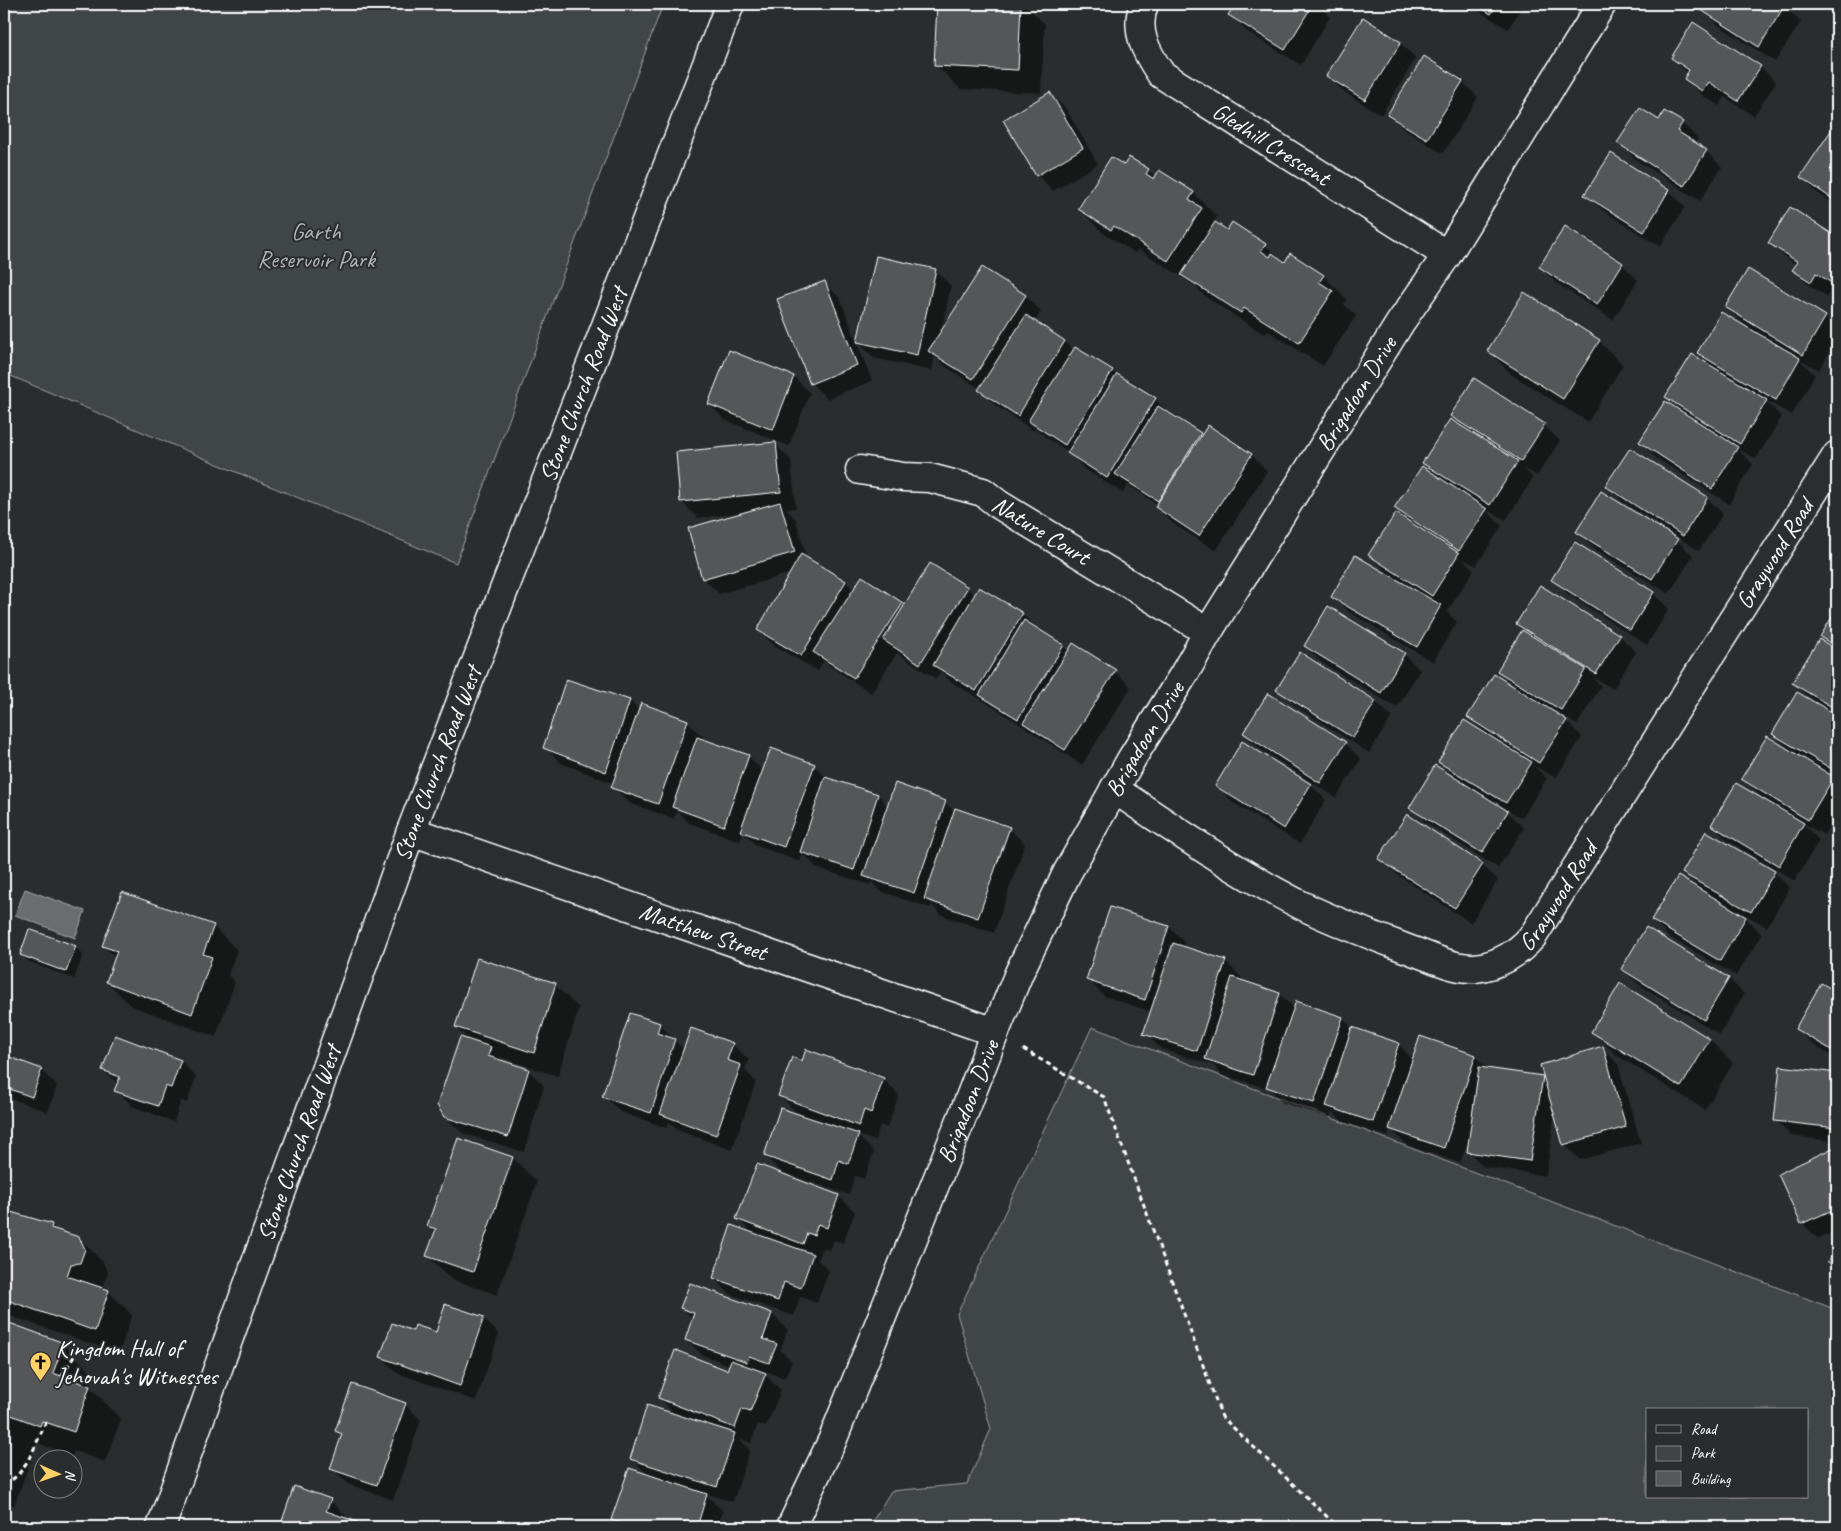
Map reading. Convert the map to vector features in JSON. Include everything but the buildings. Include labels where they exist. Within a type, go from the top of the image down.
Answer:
[{"type":"street","name":"Stone Church Road West","points":[[161,1527],[410,831],[730,4]]},
{"type":"street","name":"Gledhill Crescent","points":[[1144,4],[1141,36],[1147,53],[1161,74],[1447,255]]},
{"type":"street","name":"Brigadoon Drive","points":[[792,1527],[832,1441],[970,1100],[1019,973],[1066,873],[1208,632],[1400,323],[1447,255],[1602,4]]},
{"type":"street","name":"Graywood Road","points":[[1114,789],[1226,863],[1302,905],[1384,940],[1456,966],[1474,968],[1494,964],[1508,958],[1521,950],[1533,936],[1837,456]]},
{"type":"street","name":"Nature Court","points":[[860,470],[903,478],[930,478],[983,492],[1006,509],[1208,632]]},
{"type":"street","name":"Matthew Street","points":[[410,831],[995,1032]]},
{"type":"path","points":[[995,1032],[1104,1098],[1222,1417],[1338,1527]]},
{"type":"path","points":[[62,1376],[76,1354]]},
{"type":"path","points":[[4,1484],[15,1478],[23,1470],[46,1422]]},
{"type":"green space","name":"Garth Reservoir Park","points":[[4,4],[663,4],[456,563],[4,373]]},
{"type":"green space","points":[[1092,1027],[1837,1310],[1837,1527],[869,1527],[891,1491],[967,1484],[991,1429],[957,1314]]},
{"type":"shaded area","points":[[25,889],[85,911],[75,938],[15,915]]},
{"type":"place","name":"Kingdom Hall of Jehovah's Witnesses","points":[[40,1381]]}]
